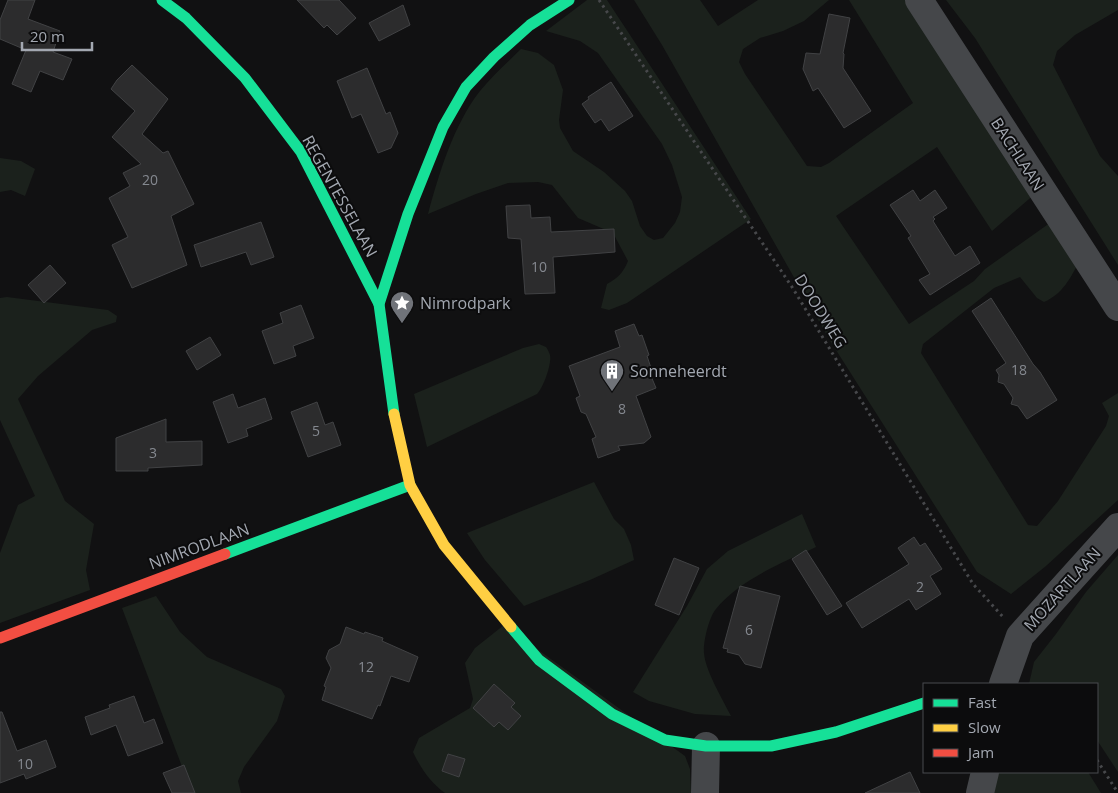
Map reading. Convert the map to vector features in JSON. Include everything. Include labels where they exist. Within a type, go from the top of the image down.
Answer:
[{"type":"street","name":"REGENTESSELAAN","points":[[162,0],[186,18],[244,78],[301,152],[379,304]]},
{"type":"street","points":[[569,0],[530,25],[494,57],[466,87],[443,127],[408,214],[379,304],[394,417],[410,485],[444,546],[539,660],[612,714],[665,740],[706,746],[771,746],[836,732],[923,703]]},
{"type":"street","name":"BACHLAAN","points":[[919,0],[1118,307]]},
{"type":"street","name":"NIMRODLAAN","points":[[0,638],[410,485]]},
{"type":"street","name":"MOZARTLAAN","points":[[1003,683],[1020,636],[1118,527]]},
{"type":"street","points":[[705,793],[706,746]]},
{"type":"street","points":[[980,793],[985,773]]},
{"type":"path","name":"DOODWEG","points":[[599,0],[792,287],[973,584],[1020,636]]},
{"type":"path","points":[[1098,762],[1118,793]]},
{"type":"shaded area","points":[[587,0],[607,0],[751,219],[627,303],[609,310],[601,308],[607,284],[620,275],[628,261],[613,233],[578,218],[552,185],[538,182],[508,183],[428,214],[442,166],[462,118],[485,85],[521,49],[538,53],[554,65],[563,90],[559,120],[560,128],[573,151],[604,172],[625,191],[632,201],[640,226],[647,236],[654,240],[663,238],[675,223],[680,212],[682,197],[672,165],[662,144],[598,53],[580,41],[546,31]]},
{"type":"shaded area","points":[[634,0],[700,0],[718,26],[758,0],[829,0],[804,21],[783,31],[760,38],[743,49],[739,62],[745,74],[807,166],[821,167],[913,103],[849,0],[910,0],[1036,193],[992,231],[937,147],[836,216],[909,324],[974,281],[985,269],[1054,220],[1080,260],[1070,279],[1061,290],[1051,299],[1044,302],[1037,298],[1020,277],[994,288],[923,344],[921,353],[1028,525],[1037,526],[1058,501],[1106,426],[1109,416],[1102,403],[1118,393],[1118,500],[1046,566],[1011,594],[977,572],[829,339],[662,45]]},
{"type":"shaded area","points":[[946,0],[1118,0],[1118,10],[1075,35],[1057,51],[1053,65],[1100,156],[1118,176],[1118,265],[975,38]]},
{"type":"shaded area","points":[[0,158],[21,161],[35,169],[25,196],[11,190],[0,192]]},
{"type":"shaded area","points":[[7,297],[108,310],[117,316],[116,322],[92,330],[38,376],[18,399],[65,501],[94,524],[86,570],[90,590],[0,623],[0,553],[18,505],[35,496],[0,420],[0,298]]},
{"type":"shaded area","points":[[539,344],[546,347],[550,354],[550,364],[542,387],[537,394],[427,447],[414,394],[523,348]]},
{"type":"shaded area","points":[[594,482],[614,519],[624,529],[631,545],[634,560],[524,606],[485,560],[467,533]]},
{"type":"shaded area","points":[[802,514],[816,547],[776,566],[737,589],[716,609],[709,624],[704,643],[705,660],[731,716],[695,714],[649,701],[633,692],[687,606],[707,569],[728,551]]},
{"type":"shaded area","points":[[1118,555],[1118,772],[1098,742],[1098,683],[1029,683],[1034,662],[1086,592]]},
{"type":"shaded area","points":[[156,596],[180,632],[207,657],[281,689],[285,696],[277,721],[244,767],[238,781],[241,793],[192,793],[122,608]]},
{"type":"shaded area","points":[[504,625],[685,756],[690,769],[691,793],[445,793],[435,785],[419,764],[413,752],[419,738],[470,708],[473,699],[465,663],[475,648]]},
{"type":"shaded area","points":[[996,773],[1089,773],[1101,793],[990,793]]},
{"type":"building","points":[[8,0],[35,0],[28,19],[60,31],[53,52],[72,59],[63,80],[40,71],[31,92],[12,84],[26,50],[0,39],[0,20]]},
{"type":"building","points":[[297,0],[339,0],[356,18],[337,35],[327,25],[324,28]]},
{"type":"building","points":[[403,5],[410,25],[379,41],[369,23]]},
{"type":"building","points":[[829,14],[850,18],[843,53],[843,68],[871,111],[844,128],[818,88],[813,91],[803,69],[806,53],[820,54]]},
{"type":"building","points":[[132,65],[168,99],[142,134],[163,153],[168,151],[194,204],[171,216],[187,265],[132,288],[112,245],[128,237],[109,198],[130,186],[123,173],[141,164],[112,137],[135,111],[111,89]]},
{"type":"building","points":[[367,68],[386,114],[390,112],[398,133],[391,148],[378,153],[361,114],[352,118],[337,81]]},
{"type":"building","points":[[611,82],[633,116],[609,131],[601,119],[595,123],[582,104],[589,99],[588,97]]},
{"type":"building","points":[[913,190],[920,201],[935,190],[947,208],[933,217],[935,219],[933,221],[955,256],[970,246],[980,263],[930,295],[919,280],[930,274],[908,238],[911,236],[890,205]]},
{"type":"building","points":[[530,205],[531,218],[550,217],[551,232],[614,229],[615,252],[553,257],[555,293],[525,294],[521,239],[508,238],[506,206]]},
{"type":"building","points":[[261,222],[274,257],[251,265],[246,252],[201,267],[194,245]]},
{"type":"building","points":[[50,265],[66,283],[44,303],[28,285]]},
{"type":"building","points":[[991,298],[1057,400],[1027,419],[1018,406],[1011,404],[1013,398],[1004,384],[998,382],[999,375],[996,370],[1006,363],[972,311]]},
{"type":"building","points":[[301,305],[314,338],[293,346],[296,356],[274,364],[262,331],[283,323],[280,313]]},
{"type":"building","name":"Sonneheerdt","points":[[634,324],[639,336],[642,335],[649,355],[647,356],[651,368],[648,369],[656,388],[636,396],[651,437],[644,443],[618,446],[620,450],[598,458],[592,439],[596,437],[586,414],[581,412],[576,398],[580,396],[569,366],[620,347],[615,331]]},
{"type":"building","points":[[210,337],[221,355],[197,370],[186,351]]},
{"type":"building","points":[[233,394],[238,408],[265,398],[272,419],[246,429],[248,436],[228,443],[213,402]]},
{"type":"building","points":[[317,402],[325,425],[333,422],[341,445],[308,457],[291,412]]},
{"type":"building","points":[[166,419],[166,442],[202,441],[202,465],[148,468],[148,471],[116,471],[116,438]]},
{"type":"building","points":[[914,537],[920,546],[925,543],[942,569],[930,576],[941,594],[916,610],[909,599],[862,628],[846,603],[909,564],[898,548]]},
{"type":"building","points":[[806,550],[842,606],[827,615],[792,559]]},
{"type":"building","points":[[674,558],[699,568],[679,615],[655,605]]},
{"type":"building","points":[[740,586],[780,596],[761,668],[745,664],[739,655],[727,652],[728,649],[723,648]]},
{"type":"building","points":[[346,627],[364,634],[365,632],[383,638],[382,641],[418,657],[409,682],[391,676],[380,706],[378,705],[372,719],[322,700],[326,687],[324,686],[331,668],[326,658],[329,650],[340,644]]},
{"type":"building","points":[[494,684],[515,703],[511,707],[521,716],[508,730],[499,722],[494,727],[473,708]]},
{"type":"building","points":[[134,696],[144,723],[154,719],[163,743],[128,756],[116,725],[91,735],[85,717],[110,708],[109,705]]},
{"type":"building","points":[[0,712],[2,712],[17,751],[46,740],[56,767],[26,779],[24,774],[0,783]]},
{"type":"building","points":[[448,754],[465,759],[459,777],[442,771]]},
{"type":"building","points":[[184,765],[195,793],[172,793],[163,773]]},
{"type":"building","points":[[910,772],[920,793],[865,793]]},
{"type":"traffic: fast","points":[[162,0],[186,18],[245,78],[301,152],[379,304]]},
{"type":"traffic: fast","points":[[394,414],[379,304],[408,214],[443,127],[466,87],[494,57],[530,25],[569,0]]},
{"type":"traffic: fast","points":[[225,554],[410,485]]},
{"type":"traffic: fast","points":[[511,627],[539,660],[612,714],[665,740],[706,746],[771,746],[836,732],[923,703]]},
{"type":"traffic: slow","points":[[394,414],[410,485],[444,545],[511,627]]},
{"type":"traffic: jam","points":[[0,638],[225,554]]},
{"type":"place","name":"Nimrodpark","points":[[402,324]]},
{"type":"place","name":"Sonneheerdt","points":[[612,392]]}]
